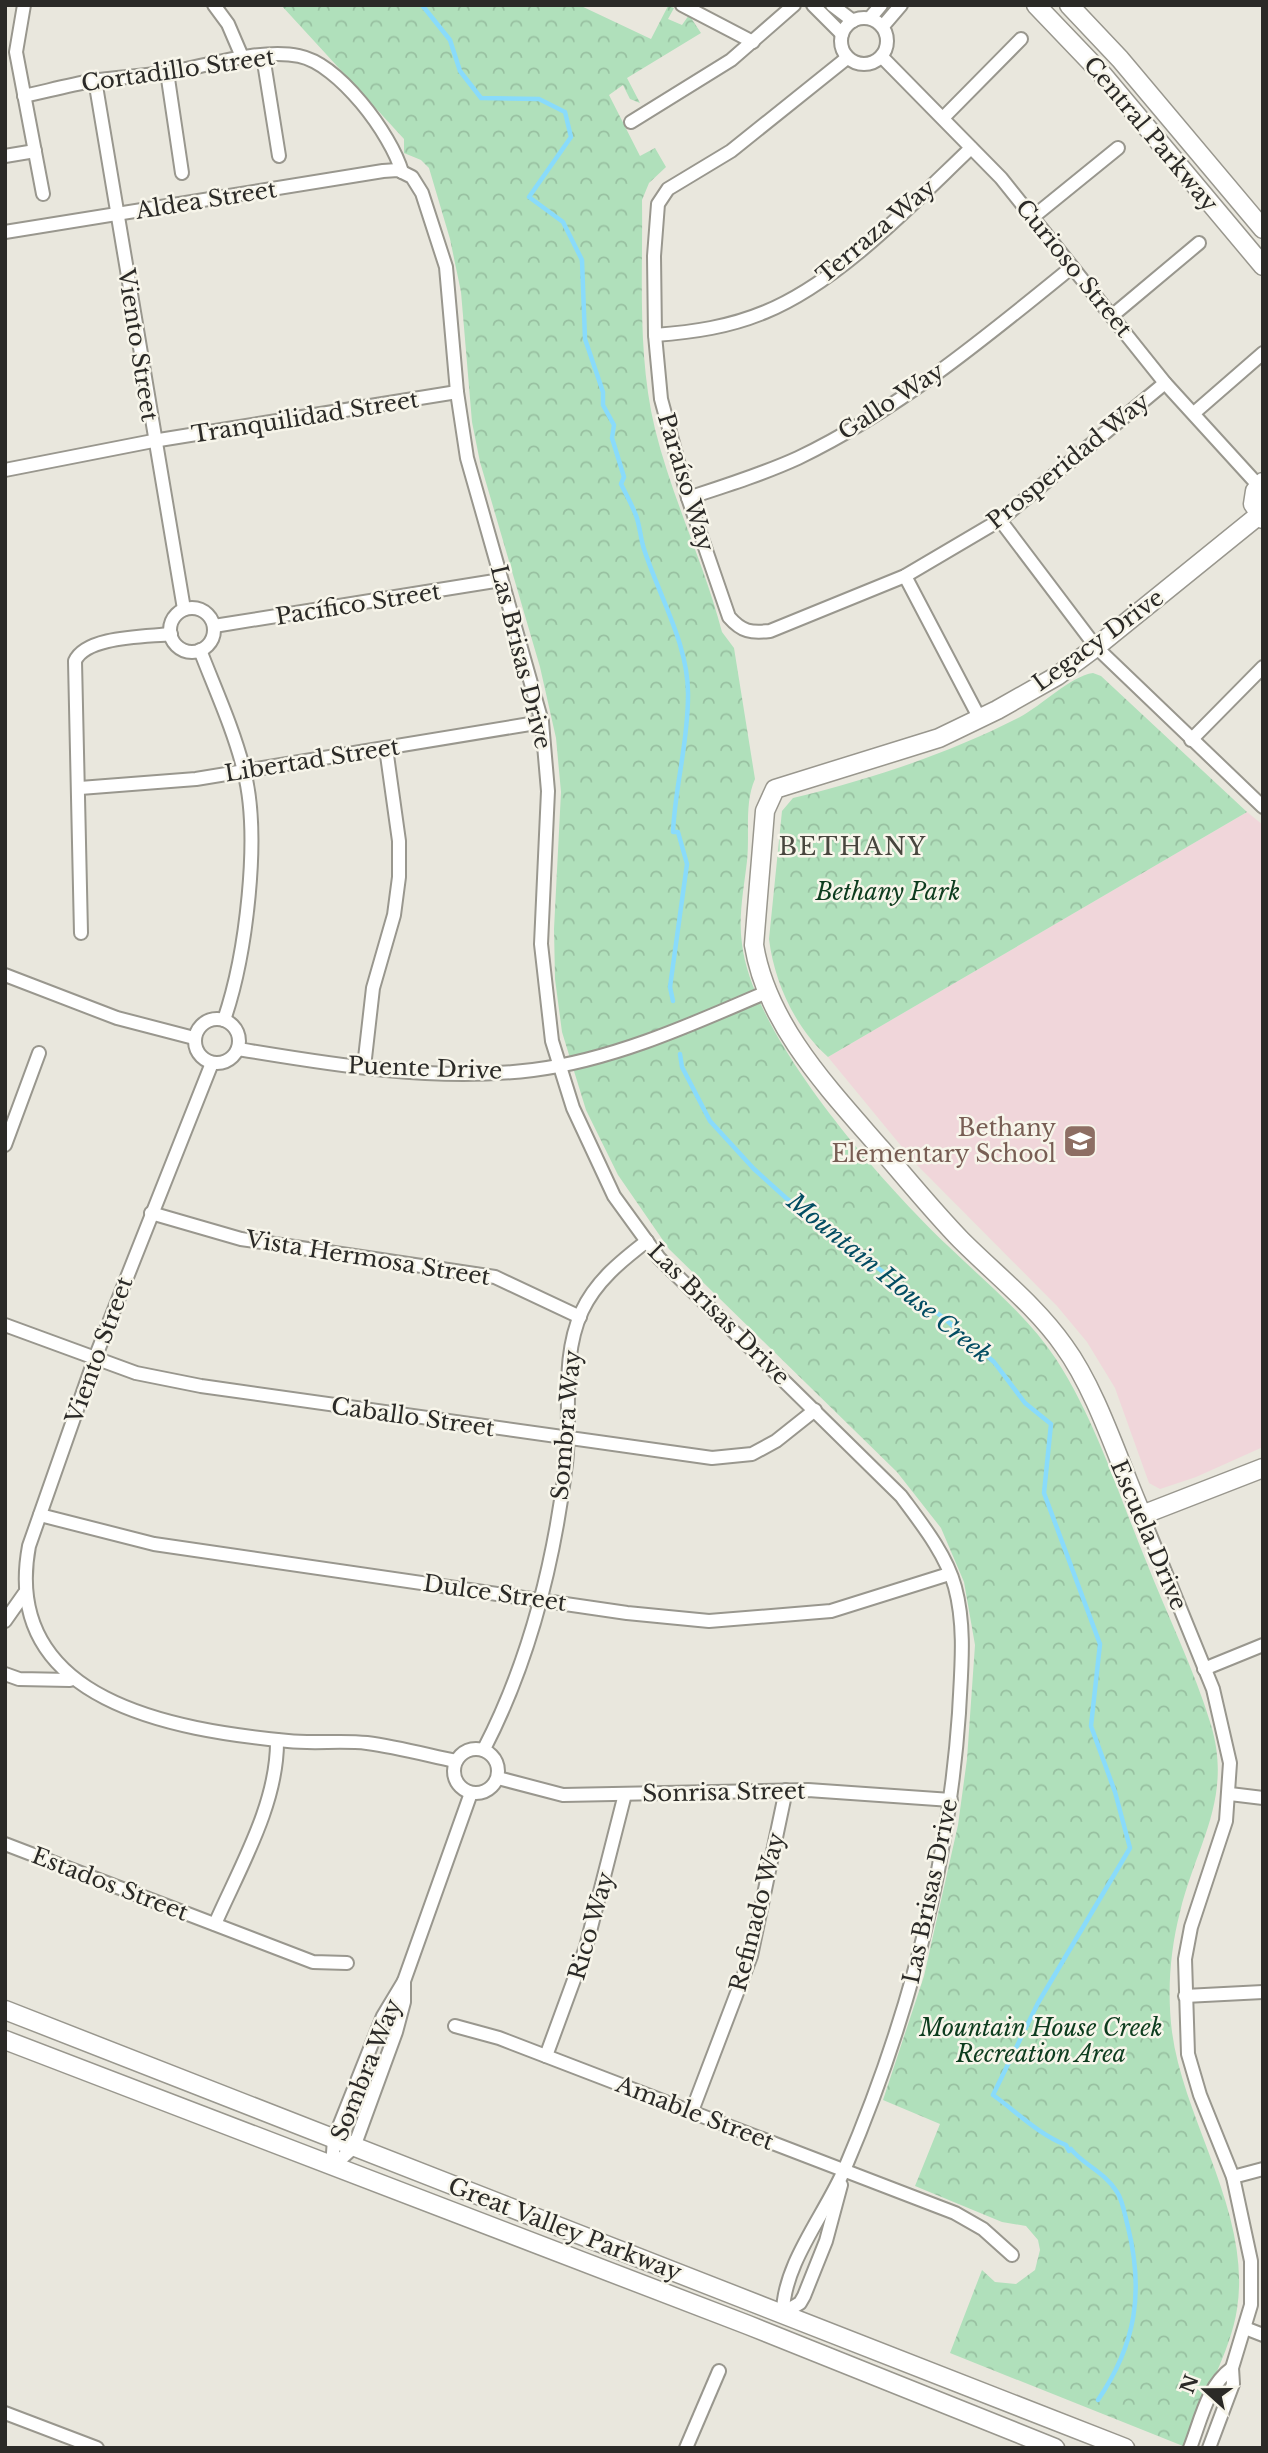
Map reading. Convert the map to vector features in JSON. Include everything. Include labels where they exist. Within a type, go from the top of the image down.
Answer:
[{"type":"main road","name":"Central Parkway","points":[[1036,5],[1103,75],[1263,266]]},
{"type":"main road","name":"Central Parkway","points":[[1069,5],[1120,59],[1263,229]]},
{"type":"main road","points":[[1261,483],[1253,504],[1261,517]]},
{"type":"main road","name":"Legacy Drive","points":[[769,799],[775,789],[783,785],[939,738],[980,719],[1057,676],[1261,517]]},
{"type":"main road","name":"Escuela Drive","points":[[769,799],[762,829],[754,944],[758,965],[769,991],[800,1052],[827,1087],[961,1240],[1037,1314],[1066,1348],[1087,1389],[1142,1515]]},
{"type":"main road","points":[[1142,1515],[1263,1468]]},
{"type":"main road","name":"Great Valley Parkway","points":[[5,2010],[1125,2448]]},
{"type":"main road","name":"Great Valley Parkway","points":[[5,2040],[748,2325],[1055,2448]]},
{"type":"main road","points":[[748,2325],[774,2320],[783,2313]]},
{"type":"street","points":[[23,5],[11,52],[24,96],[43,194]]},
{"type":"street","points":[[214,5],[228,24],[243,60]]},
{"type":"street","points":[[682,5],[753,42]]},
{"type":"street","points":[[631,122],[731,61],[794,5]]},
{"type":"street","points":[[813,5],[842,34]]},
{"type":"street","points":[[832,5],[853,21]]},
{"type":"street","points":[[870,18],[883,26],[888,38],[882,57],[876,62],[861,65],[848,58],[841,44],[842,34],[853,21],[870,18],[881,5]]},
{"type":"street","points":[[883,26],[901,5]]},
{"type":"street","points":[[943,118],[1021,38]]},
{"type":"street","points":[[263,56],[279,156]]},
{"type":"street","name":"Cortadillo Street","points":[[24,96],[95,80],[167,72],[263,56],[300,56],[325,68],[378,121],[396,149],[404,172]]},
{"type":"street","name":"Curioso Street","points":[[882,57],[943,118],[1033,217],[1165,383],[1261,483]]},
{"type":"street","name":"Paraíso Way","points":[[739,628],[729,617],[688,498],[666,419],[655,335],[654,256],[658,204],[668,189],[731,151],[848,58]]},
{"type":"street","points":[[167,72],[182,173]]},
{"type":"street","name":"Viento Street","points":[[95,80],[153,441],[184,609]]},
{"type":"street","name":"Terraza Way","points":[[655,335],[703,331],[731,324],[767,312],[805,291],[872,240],[971,148]]},
{"type":"street","points":[[1033,217],[1118,148]]},
{"type":"street","points":[[5,156],[35,151]]},
{"type":"street","name":"Aldea Street","points":[[5,232],[383,171],[404,172]]},
{"type":"street","name":"Las Brisas Drive","points":[[404,172],[422,192],[446,267],[457,392],[467,458],[542,722],[548,791],[541,944],[557,1064],[573,1108],[614,1196],[659,1258],[901,1496],[927,1531],[949,1574],[960,1609],[963,1652],[951,1800],[926,1930],[898,2030],[844,2171],[806,2243],[783,2297],[783,2313],[800,2304],[804,2296],[827,2241],[844,2171]]},
{"type":"street","points":[[1113,315],[1199,243]]},
{"type":"street","name":"Gallo Way","points":[[688,498],[797,458],[860,424],[928,380],[1072,267]]},
{"type":"street","points":[[1194,413],[1263,353]]},
{"type":"street","name":"Prosperidad Way","points":[[739,628],[751,633],[770,631],[905,576],[1000,520],[1165,383]]},
{"type":"street","name":"Tranquilidad Street","points":[[5,470],[153,441],[457,392]]},
{"type":"street","points":[[1000,520],[1096,647],[1263,807]]},
{"type":"street","points":[[905,576],[980,719]]},
{"type":"street","name":"Pacífico Street","points":[[214,626],[502,580]]},
{"type":"street","points":[[184,609],[203,610],[214,626],[211,641],[200,650],[185,650],[173,641],[171,634],[174,617],[184,609]]},
{"type":"street","points":[[81,933],[80,788],[75,673],[79,651],[93,644],[171,634]]},
{"type":"street","points":[[200,650],[244,771],[250,815],[249,887],[233,992],[224,1020]]},
{"type":"street","points":[[1191,740],[1263,667]]},
{"type":"street","name":"Libertad Street","points":[[80,788],[196,779],[542,722]]},
{"type":"street","points":[[364,1067],[373,988],[394,915],[399,877],[399,841],[386,748]]},
{"type":"street","points":[[5,975],[117,1018],[194,1038]]},
{"type":"street","name":"Puente Drive","points":[[238,1049],[364,1067],[481,1074],[557,1064],[612,1051],[769,991]]},
{"type":"street","points":[[224,1020],[237,1032],[238,1049],[225,1062],[212,1063],[200,1056],[194,1038],[205,1022],[224,1020]]},
{"type":"street","points":[[5,1145],[39,1053]]},
{"type":"street","name":"Viento Street","points":[[70,1680],[36,1643],[25,1610],[23,1572],[95,1358],[212,1063]]},
{"type":"street","name":"Vista Hermosa Street","points":[[151,1213],[241,1238],[495,1277],[580,1317]]},
{"type":"street","name":"Sombra Way","points":[[484,1749],[521,1669],[540,1600],[559,1513],[567,1440],[571,1348],[580,1317],[602,1281],[647,1241]]},
{"type":"street","name":"Caballo Street","points":[[5,1325],[136,1373],[201,1386],[567,1440],[712,1458],[752,1454],[815,1410]]},
{"type":"street","name":"Dulce Street","points":[[40,1515],[154,1545],[627,1614],[709,1621],[831,1611],[949,1574]]},
{"type":"street","name":"Escuela Drive","points":[[1142,1515],[1204,1669],[1223,1726],[1230,1763],[1230,1794],[1226,1821],[1191,1927],[1185,1959],[1188,2054],[1200,2095],[1233,2177],[1251,2261],[1251,2305],[1232,2368],[1233,2384],[1209,2448]]},
{"type":"street","points":[[5,1621],[24,1594]]},
{"type":"street","points":[[1204,1669],[1263,1645]]},
{"type":"street","points":[[5,1674],[19,1679],[70,1680],[124,1709],[198,1730],[277,1740],[367,1743],[456,1761]]},
{"type":"street","points":[[215,1924],[254,1835],[273,1779],[277,1740]]},
{"type":"street","points":[[469,1749],[484,1749],[498,1763],[498,1778],[491,1788],[471,1793],[456,1780],[456,1761],[469,1749]]},
{"type":"street","name":"Sonrisa Street","points":[[498,1778],[563,1795],[786,1790],[951,1800]]},
{"type":"street","name":"Refinado Way","points":[[692,2111],[751,1956],[786,1790]]},
{"type":"street","name":"Sombra Way","points":[[332,2167],[334,2140],[383,2016],[404,1981],[471,1793]]},
{"type":"street","name":"Rico Way","points":[[546,2056],[586,1947],[625,1794]]},
{"type":"street","points":[[1230,1794],[1263,1798]]},
{"type":"street","name":"Estados Street","points":[[5,1844],[313,1962],[347,1963]]},
{"type":"street","name":"Sombra Way","points":[[332,2167],[354,2147],[399,2024],[404,1981]]},
{"type":"street","points":[[1185,1996],[1263,1992]]},
{"type":"street","name":"Amable Street","points":[[455,2026],[499,2038],[955,2213],[983,2229],[1012,2255]]},
{"type":"street","points":[[1233,2177],[1263,2169]]},
{"type":"street","points":[[1245,2328],[1263,2334]]},
{"type":"street","name":"Escuela Drive","points":[[1190,2448],[1220,2376],[1232,2368]]},
{"type":"street","points":[[686,2448],[719,2371]]},
{"type":"street","points":[[5,2413],[97,2448]]},
{"type":"shaded area","name":"Bethany Elementary School","points":[[1247,812],[1263,825],[1263,1447],[1196,1477],[1160,1489],[1149,1483],[1115,1388],[1087,1342],[1057,1306],[916,1164],[828,1057]]},
{"type":"green space","name":"Mountain House Creek Recreation Area","points":[[281,5],[579,5],[651,39],[668,6],[674,8],[668,19],[682,25],[689,15],[701,33],[627,78],[640,103],[630,99],[623,85],[609,95],[640,156],[655,148],[666,167],[649,183],[642,200],[643,344],[649,401],[662,455],[722,632],[734,648],[755,779],[748,809],[748,851],[741,923],[742,944],[751,981],[769,1021],[794,1063],[856,1146],[919,1218],[1019,1313],[1056,1359],[1083,1407],[1106,1458],[1197,1683],[1217,1752],[1218,1776],[1210,1821],[1177,1927],[1170,1972],[1170,2002],[1172,2032],[1179,2066],[1226,2203],[1235,2238],[1239,2274],[1234,2325],[1214,2378],[1183,2446],[950,2353],[982,2270],[995,2282],[1016,2284],[1035,2270],[1040,2250],[1038,2240],[1026,2226],[1002,2222],[915,2186],[940,2124],[883,2100],[924,1976],[958,1825],[967,1759],[975,1645],[964,1582],[941,1528],[897,1472],[669,1249],[618,1175],[586,1110],[562,1032],[555,979],[554,929],[561,792],[556,738],[540,667],[480,462],[472,422],[461,292],[450,239],[429,168],[421,160],[404,153],[404,139]]},
{"type":"green space","name":"Bethany Park","points":[[1093,673],[1101,676],[1247,812],[828,1057],[806,1032],[788,1003],[776,971],[769,939],[782,811],[793,798],[880,774],[965,743],[1020,717],[1066,685]]},
{"type":"waterway","name":"Mountain House Creek","points":[[422,5],[450,40],[460,71],[481,98],[539,99],[565,112],[571,137],[529,197],[563,222],[582,260],[585,339],[603,392],[603,405],[614,425],[612,438],[624,477],[621,484],[637,517],[644,549],[672,621],[687,677],[686,731],[673,832],[678,832],[687,864],[670,987],[673,1001]]},
{"type":"waterway","name":"Mountain House Creek","points":[[680,1054],[682,1067],[710,1121],[754,1169],[786,1198],[945,1319],[994,1362],[1025,1403],[1051,1424],[1044,1493],[1100,1644],[1091,1726],[1115,1792],[1130,1848],[1038,2003],[993,2095],[1037,2129],[1066,2145],[1069,2151],[1071,2149],[1112,2185],[1121,2200],[1133,2251],[1136,2296],[1128,2338],[1121,2358],[1098,2400]]},
{"type":"place","name":"Bethany Elementary School","points":[[1080,1141]]},
{"type":"district","name":"BETHANY","points":[[853,847]]}]
